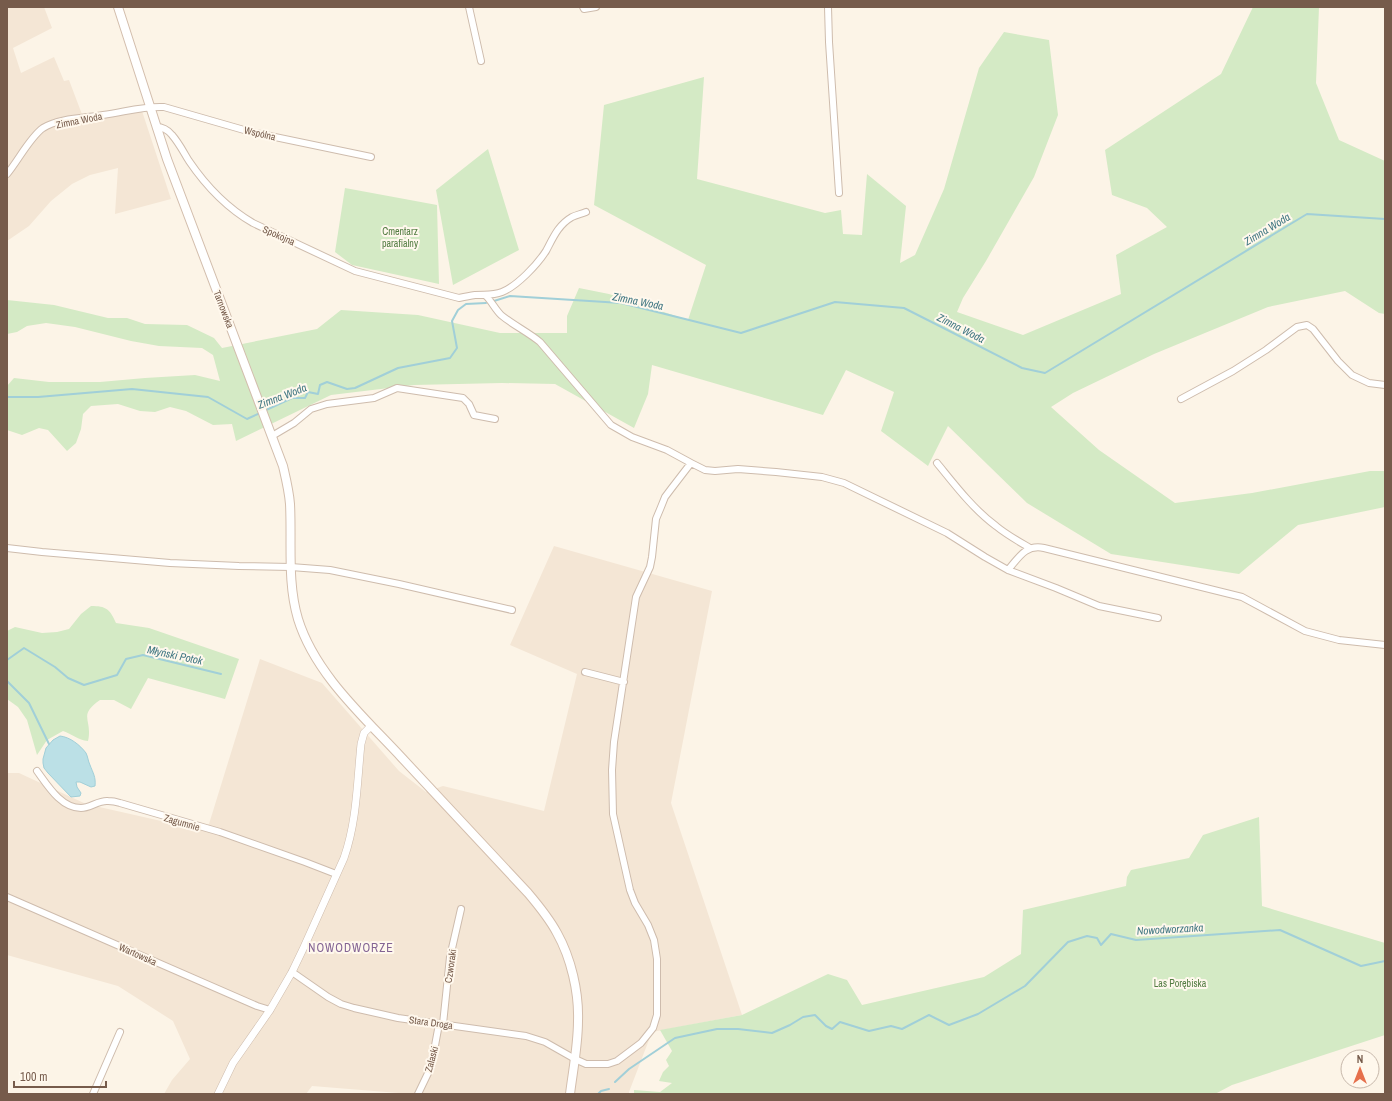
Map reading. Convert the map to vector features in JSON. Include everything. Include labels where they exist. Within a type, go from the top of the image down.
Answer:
[{"type":"main road","name":"Tarnowska","points":[[118,7],[156,127],[283,466],[288,490],[293,593],[297,617],[306,641],[327,676],[371,726],[528,893],[548,918],[557,933],[571,970],[577,1000],[578,1023],[570,1094]]},
{"type":"street","points":[[469,7],[482,60]]},
{"type":"street","points":[[583,7],[584,9],[596,7]]},
{"type":"street","points":[[828,7],[839,193]]},
{"type":"street","name":"Wspólna","points":[[150,106],[164,107],[251,132],[371,157]]},
{"type":"street","name":"Zimna Woda","points":[[7,174],[16,164],[36,135],[44,128],[55,123],[76,118],[103,115],[150,106]]},
{"type":"street","name":"Spokojna","points":[[156,127],[165,129],[172,135],[206,183],[231,207],[248,220],[355,270],[459,298],[476,295],[486,296],[503,292],[519,280],[538,261],[546,251],[553,236],[563,224],[572,217],[586,212]]},
{"type":"street","points":[[486,296],[503,317],[531,334],[540,342],[611,425],[632,437],[667,450],[691,464],[715,472],[738,469],[776,472],[822,477],[844,483],[947,533],[1008,570],[1099,606],[1158,618]]},
{"type":"street","points":[[1181,398],[1233,371],[1302,325],[1307,325],[1313,329],[1338,361],[1352,375],[1369,383],[1385,385]]},
{"type":"street","points":[[272,436],[294,423],[311,409],[327,404],[374,398],[397,388],[463,398],[469,404],[474,414],[495,418]]},
{"type":"street","points":[[937,463],[964,496],[994,525],[1030,548]]},
{"type":"street","name":"Stara Droga","points":[[292,972],[328,997],[341,1004],[398,1018],[526,1036],[545,1042],[586,1064],[599,1065],[617,1061],[641,1043],[650,1031],[657,1015],[657,959],[654,940],[630,890],[612,814],[614,742],[636,597],[651,562],[656,519],[665,497],[691,464]]},
{"type":"street","points":[[1008,570],[1023,553],[1030,548],[1037,546],[1242,597],[1306,631],[1339,640],[1385,645]]},
{"type":"street","points":[[7,548],[170,563],[291,567],[330,570],[512,610]]},
{"type":"street","points":[[585,672],[624,682]]},
{"type":"street","points":[[218,1094],[233,1064],[270,1010],[292,972],[336,874],[349,842],[354,819],[361,744],[364,733],[371,726]]},
{"type":"street","name":"Zagumnie","points":[[37,771],[49,788],[63,802],[72,806],[82,808],[108,800],[120,803],[220,832],[336,874]]},
{"type":"street","name":"Wartowska","points":[[7,897],[257,1006],[270,1010]]},
{"type":"street","name":"Czworaki","points":[[441,1024],[450,957],[461,909]]},
{"type":"street","name":"Zalaski","points":[[418,1094],[431,1067],[441,1024]]},
{"type":"street","points":[[93,1094],[120,1032]]},
{"type":"shaded area","points":[[7,7],[44,7],[52,28],[13,48],[21,73],[54,57],[64,81],[69,80],[83,117],[141,108],[171,199],[115,214],[118,168],[90,175],[72,184],[51,201],[29,226],[7,241]]},
{"type":"shaded area","points":[[554,546],[712,591],[671,803],[742,1015],[652,1032],[629,1094],[411,1094],[312,1086],[306,1094],[164,1094],[172,1080],[190,1059],[173,1021],[118,986],[7,955],[7,773],[19,773],[86,804],[201,830],[209,824],[260,659],[322,683],[399,771],[426,792],[443,786],[544,811],[577,674],[510,645]]},
{"type":"green space","points":[[1253,7],[1319,7],[1316,83],[1339,140],[1385,161],[1385,314],[1379,313],[1345,291],[1268,307],[1154,354],[1073,393],[1051,407],[1099,450],[1175,503],[1252,493],[1370,471],[1385,471],[1385,507],[1298,525],[1239,574],[1111,554],[1027,503],[948,426],[928,466],[881,431],[894,392],[846,370],[823,415],[652,365],[648,394],[634,428],[555,384],[502,383],[414,385],[331,395],[236,441],[232,424],[213,425],[186,411],[170,407],[155,412],[140,411],[118,404],[91,406],[83,414],[81,429],[76,443],[67,451],[48,430],[39,428],[22,435],[7,430],[7,386],[14,378],[49,382],[100,382],[195,375],[220,381],[213,355],[202,348],[159,346],[131,341],[75,327],[46,323],[27,326],[17,332],[7,334],[7,300],[54,305],[108,318],[127,318],[145,324],[187,325],[214,338],[222,348],[317,329],[341,310],[418,315],[500,333],[567,333],[567,316],[579,288],[609,294],[688,320],[706,265],[594,205],[604,105],[704,77],[697,179],[825,213],[841,210],[843,234],[862,235],[867,174],[906,206],[900,263],[915,255],[944,189],[979,68],[1004,32],[1049,40],[1058,115],[1034,177],[963,298],[957,312],[1023,335],[1121,294],[1116,255],[1167,227],[1147,208],[1112,195],[1105,150],[1221,74]]},
{"type":"green space","points":[[488,149],[519,250],[453,285],[436,190]]},
{"type":"green space","name":"Cmentarz parafialny","points":[[345,188],[437,205],[439,284],[352,265],[335,252]]},
{"type":"green space","points":[[91,606],[107,609],[112,614],[116,623],[149,628],[239,659],[225,699],[148,678],[131,709],[114,700],[100,700],[93,705],[87,714],[89,728],[88,741],[63,731],[47,740],[37,755],[27,720],[18,707],[7,699],[7,631],[15,627],[42,633],[57,632],[69,629],[81,614]]},
{"type":"green space","name":"Las Porębiska","points":[[1259,817],[1262,906],[1385,943],[1385,1035],[1232,1085],[1215,1094],[634,1094],[634,1090],[660,1092],[672,1083],[659,1081],[663,1072],[669,1066],[666,1060],[672,1051],[660,1030],[742,1015],[828,974],[847,980],[862,1005],[984,977],[1021,954],[1023,910],[1126,886],[1127,877],[1131,870],[1189,858],[1203,835]]},
{"type":"water","points":[[60,736],[78,744],[84,750],[87,754],[89,764],[94,775],[95,786],[91,787],[80,782],[76,782],[81,793],[80,796],[71,797],[44,768],[43,759],[46,748],[53,740]]},
{"type":"waterway","name":"Zimna Woda","points":[[494,301],[510,296],[621,303],[741,333],[835,302],[904,308],[1022,368],[1045,373],[1307,214],[1385,219]]},
{"type":"waterway","name":"Zimna Woda","points":[[264,411],[292,398],[305,398],[308,392],[318,394],[320,385],[327,382],[347,389],[355,388],[398,368],[450,358],[457,348],[452,321],[458,310],[466,304],[486,303]]},
{"type":"waterway","name":"Zimna Woda","points":[[7,397],[38,397],[132,389],[208,397],[247,419],[260,413]]},
{"type":"waterway","name":"Młyński Potok","points":[[7,660],[24,648],[55,667],[68,678],[84,685],[117,675],[126,659],[143,655],[221,674]]},
{"type":"waterway","points":[[7,681],[29,703],[49,744]]},
{"type":"waterway","name":"Nowodworzanka","points":[[615,1082],[629,1069],[675,1038],[717,1029],[738,1029],[772,1033],[803,1017],[815,1015],[826,1026],[832,1029],[840,1022],[869,1031],[891,1026],[902,1029],[929,1015],[949,1025],[978,1014],[1025,986],[1068,942],[1087,936],[1097,938],[1101,945],[1111,934],[1136,940],[1280,930],[1361,966],[1385,961]]},
{"type":"waterway","name":"Nowodworzanka","points":[[598,1094],[601,1091],[609,1089]]},
{"type":"district","name":"NOWODWORZE","points":[[351,948]]}]
